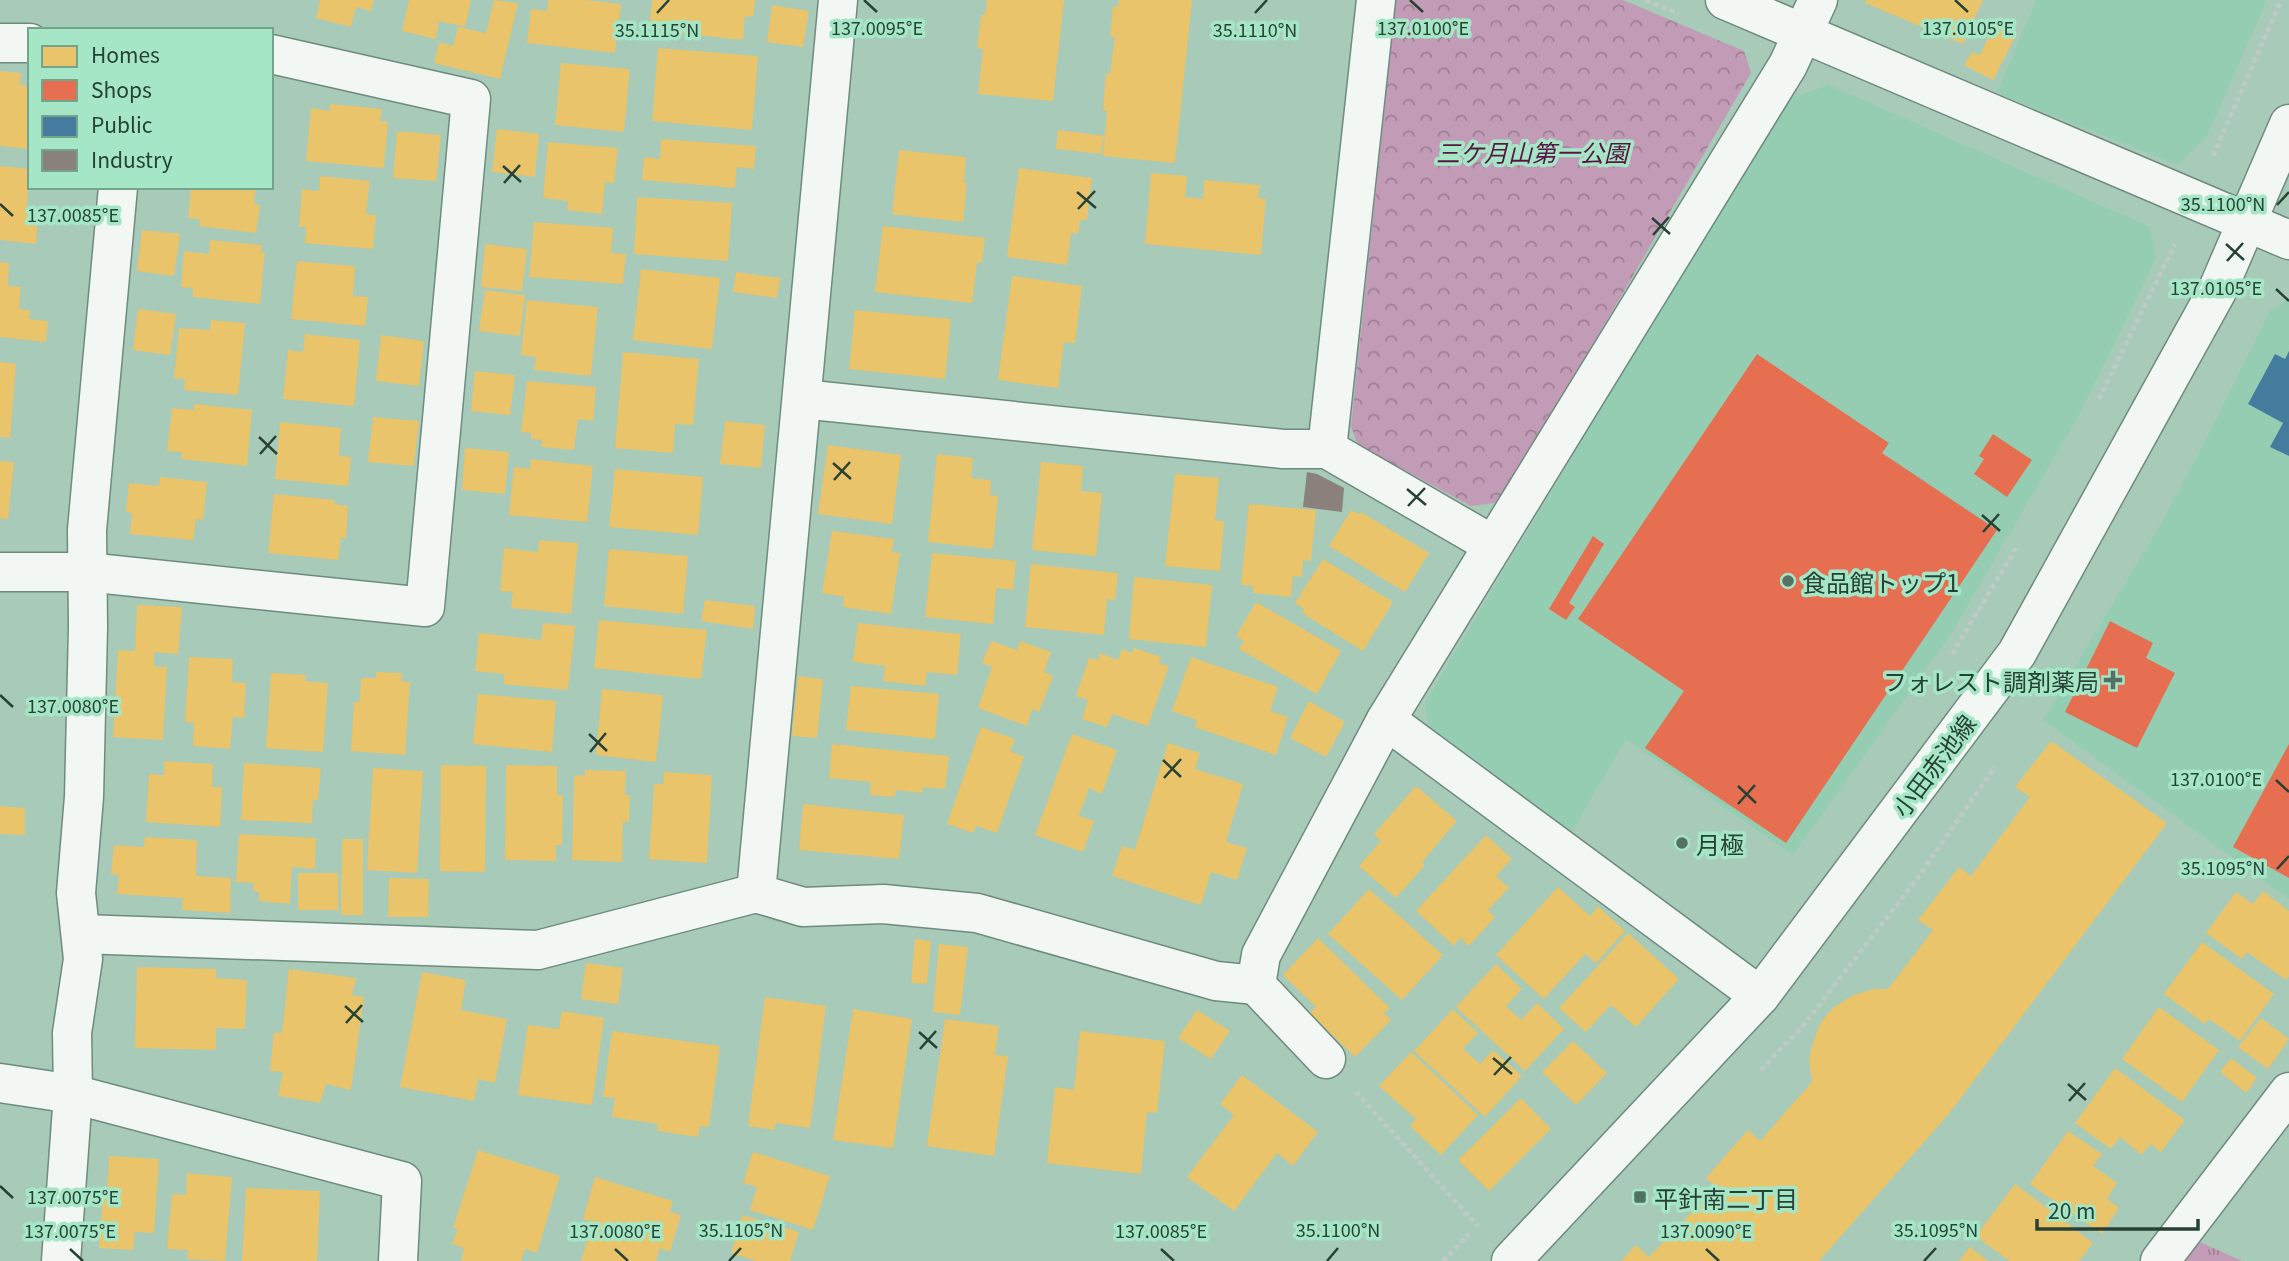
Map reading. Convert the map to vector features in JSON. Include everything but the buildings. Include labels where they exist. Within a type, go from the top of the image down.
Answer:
[{"type":"street","points":[[756,892],[838,0]]},
{"type":"street","points":[[1326,449],[1376,0]]},
{"type":"street","points":[[1724,0],[1810,17],[2289,240]]},
{"type":"street","points":[[1256,985],[1261,956],[1386,720],[1788,65],[1810,17]]},
{"type":"street","points":[[0,43],[28,43]]},
{"type":"street","points":[[0,572],[86,572],[425,607],[471,99],[273,54]]},
{"type":"street","name":"小田赤池線","points":[[1517,1259],[1760,996],[2017,653],[2217,291],[2289,124]]},
{"type":"street","points":[[61,1261],[73,1094],[72,1033],[83,959],[76,893],[84,797],[87,530],[118,189]]},
{"type":"street","points":[[802,399],[1283,449],[1326,449],[1493,545]]},
{"type":"street","points":[[1386,720],[1760,996]]},
{"type":"street","points":[[81,934],[538,950],[756,892],[803,906],[883,904],[977,913],[1216,981],[1256,985],[1326,1059]]},
{"type":"street","points":[[0,1083],[73,1094],[402,1181],[398,1261]]},
{"type":"street","points":[[2160,1261],[2289,1092]]},
{"type":"path","points":[[2211,160],[2281,0]]},
{"type":"path","points":[[2098,400],[2178,239]]},
{"type":"path","points":[[1951,656],[2022,539]]},
{"type":"path","points":[[1326,1059],[1478,1226]]},
{"type":"shaded area","points":[[2036,0],[2267,0],[2206,138],[2177,165],[1997,93]]},
{"type":"shaded area","points":[[1829,85],[2150,227],[2156,258],[2080,413],[1951,634],[1793,855],[1626,739],[1572,831],[1429,726],[1425,703],[1785,100]]},
{"type":"shaded area","points":[[2289,299],[2289,899],[2043,720],[2162,522],[2269,312]]},
{"type":"green space","name":"三ケ月山第一公園","points":[[1396,0],[1623,0],[1744,51],[1751,73],[1501,502],[1471,506],[1358,445],[1351,427]]},
{"type":"green space","points":[[2200,1242],[2242,1261],[2185,1261]]},
{"type":"place","name":"食品館トップ1","points":[[1788,581]]},
{"type":"place","name":"フォレスト調剤薬局","points":[[2113,680]]},
{"type":"place","name":"月極","points":[[1682,843]]},
{"type":"place","name":"平針南二丁目","points":[[1640,1197]]}]
